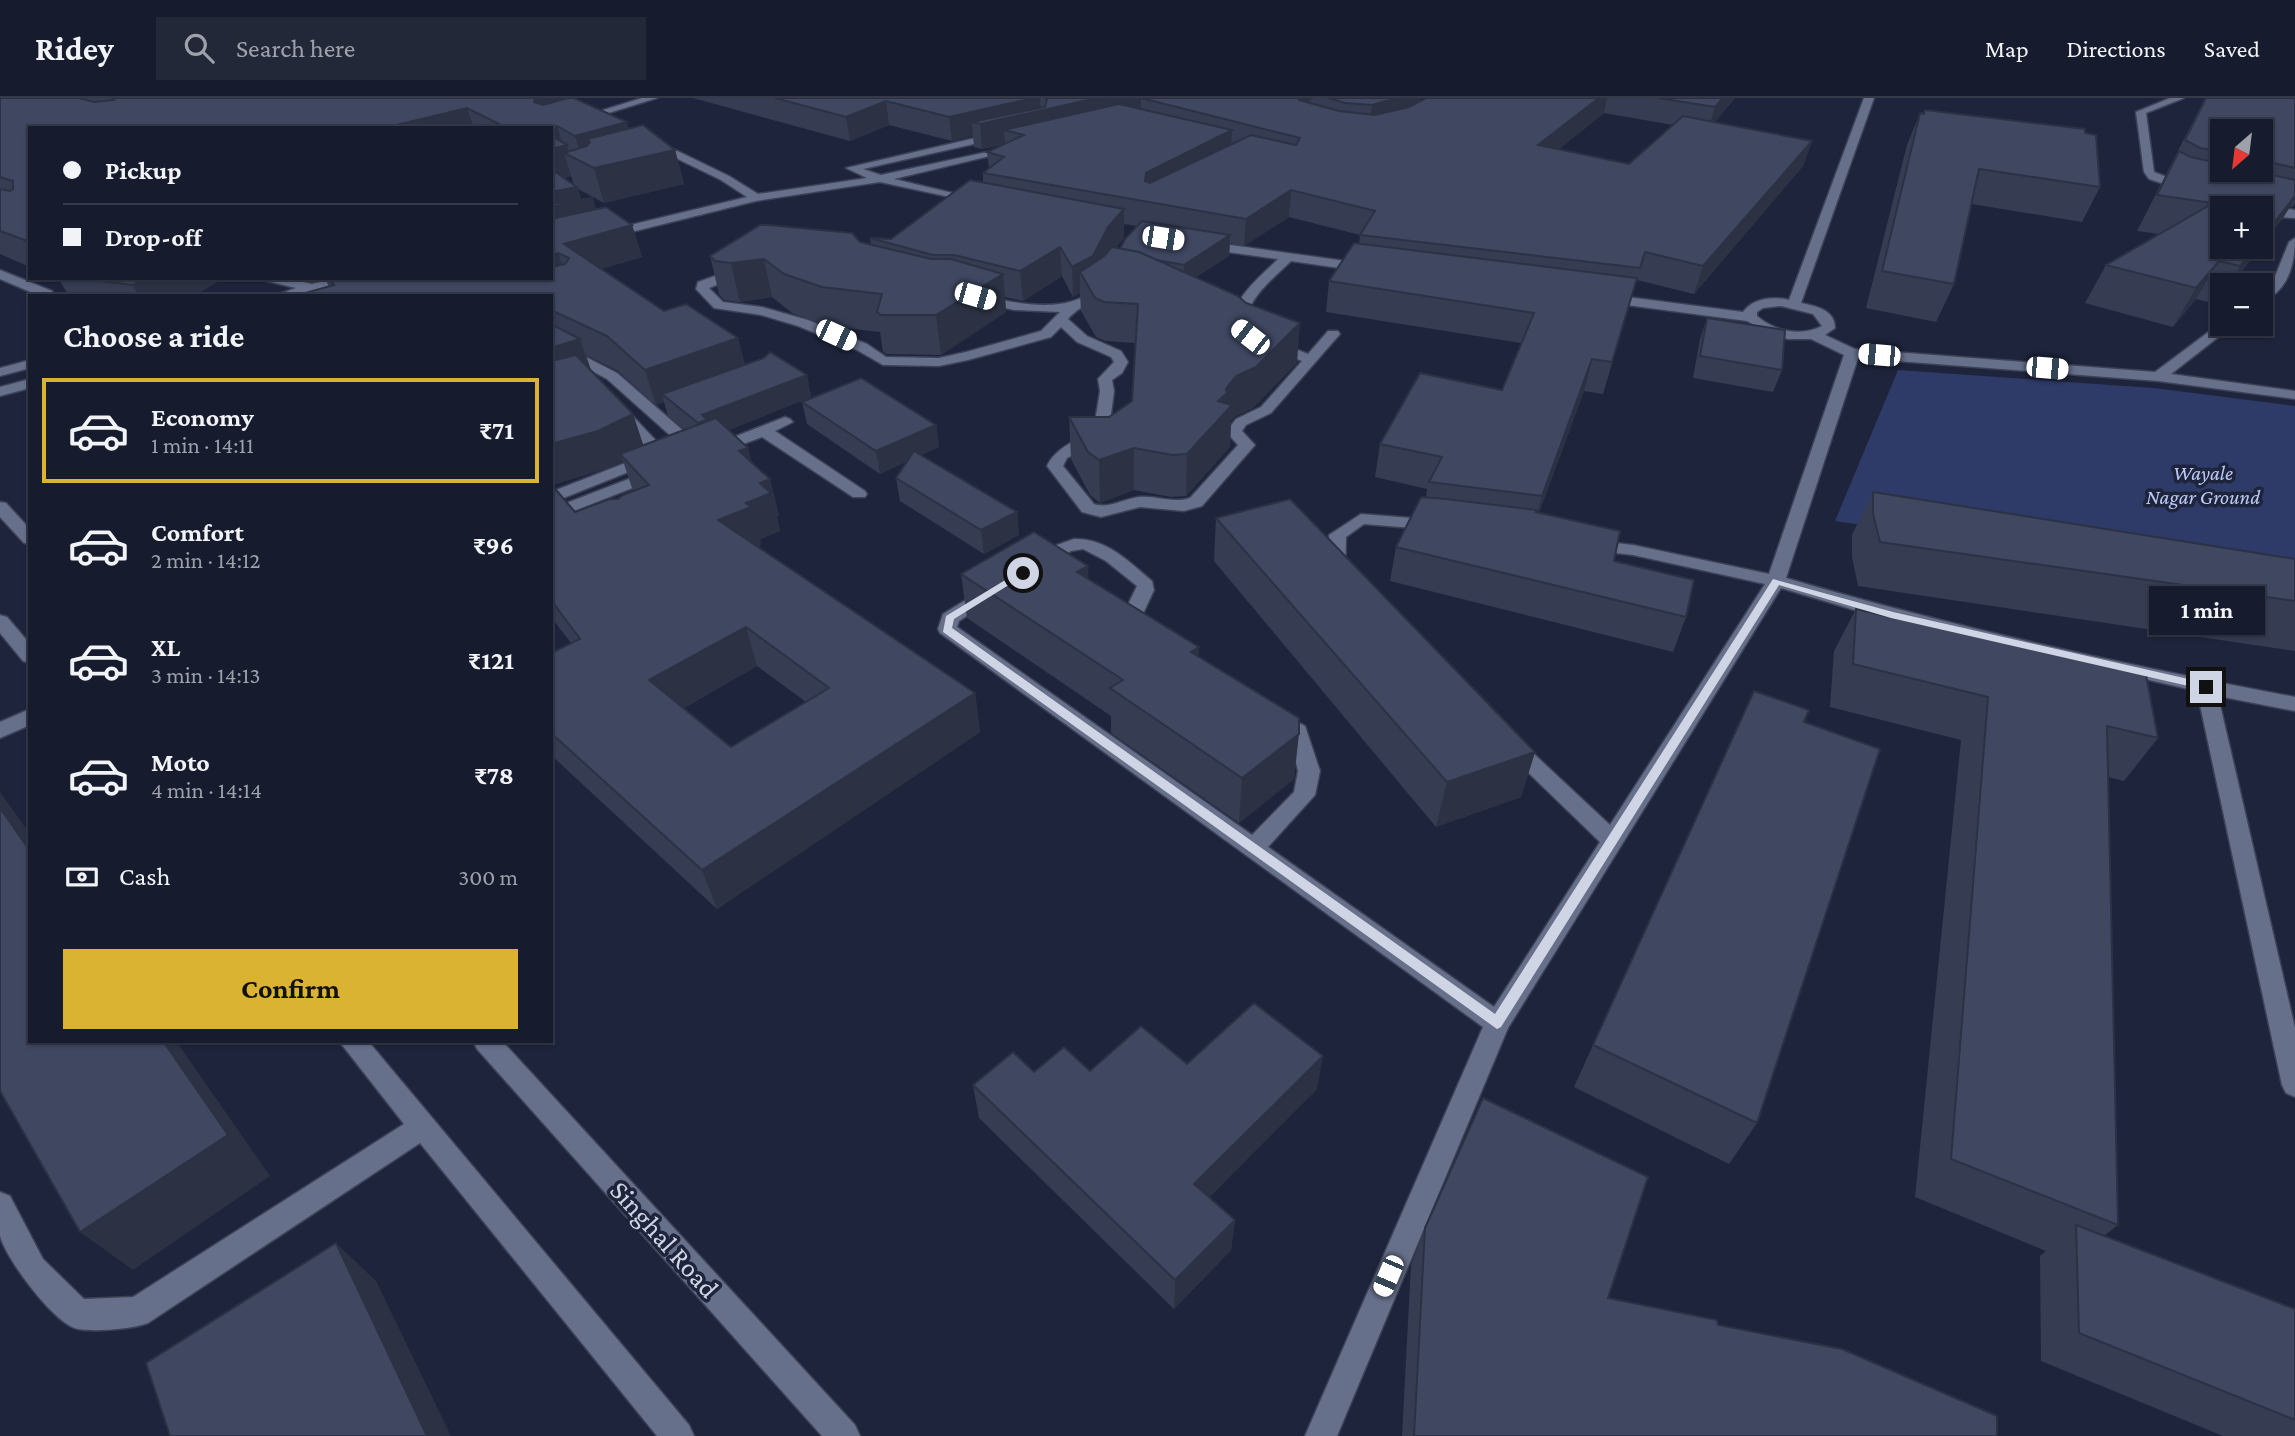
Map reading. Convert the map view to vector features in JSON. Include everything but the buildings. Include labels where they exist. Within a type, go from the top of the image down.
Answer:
[{"type":"street","points":[[553,127],[652,98]]},
{"type":"street","points":[[1794,304],[1869,98]]},
{"type":"street","points":[[2179,98],[2141,112],[2149,172],[2154,177],[2199,191]]},
{"type":"street","points":[[575,107],[606,121]]},
{"type":"street","points":[[986,204],[844,170],[1014,132]]},
{"type":"street","points":[[641,138],[743,188],[756,198]]},
{"type":"street","points":[[553,248],[756,198],[880,179],[1027,144]]},
{"type":"street","points":[[647,154],[664,149]]},
{"type":"street","points":[[730,191],[783,181]]},
{"type":"street","points":[[2273,211],[2295,214]]},
{"type":"street","points":[[2273,287],[2280,281],[2295,242]]},
{"type":"street","points":[[1192,243],[1382,270]]},
{"type":"street","points":[[1287,258],[1236,303],[1237,326],[1250,337],[1311,360]]},
{"type":"street","points":[[753,264],[703,285],[702,289],[719,305],[762,311],[803,323],[862,347],[883,361],[939,362],[1046,334],[1066,313],[1101,290],[1113,275]]},
{"type":"street","points":[[0,274],[47,294]]},
{"type":"street","points":[[272,280],[312,287]]},
{"type":"street","points":[[288,294],[343,280]]},
{"type":"street","points":[[968,294],[1012,307],[1066,313]]},
{"type":"street","points":[[1587,296],[1751,317],[1763,327],[1813,335],[1852,353],[2158,377],[2295,395]]},
{"type":"street","points":[[1751,317],[1750,311],[1760,304],[1794,304],[1818,312],[1829,323],[1828,328],[1813,335]]},
{"type":"street","points":[[1066,313],[1082,339],[1116,354],[1121,362],[1117,370],[1105,379],[1107,391],[1101,430],[1082,445],[1060,455],[1055,466],[1088,508],[1101,512],[1140,502],[1184,506],[1196,502],[1247,445],[1234,432],[1241,422],[1266,410],[1333,334]]},
{"type":"street","points":[[2158,377],[2212,336]]},
{"type":"street","points":[[553,344],[612,376],[659,412],[681,440],[690,460]]},
{"type":"street","points":[[1321,1436],[1497,1023],[1776,581],[1852,353]]},
{"type":"street","points":[[0,372],[28,365]]},
{"type":"street","points":[[592,381],[612,376]]},
{"type":"street","points":[[0,392],[28,384]]},
{"type":"street","points":[[611,401],[658,452]]},
{"type":"street","points":[[553,514],[785,422]]},
{"type":"street","points":[[764,431],[859,494]]},
{"type":"street","points":[[553,497],[630,468],[681,440]]},
{"type":"street","points":[[590,500],[607,515]]},
{"type":"street","points":[[0,507],[28,537]]},
{"type":"street","points":[[1345,585],[1336,575],[1338,536],[1361,519],[1454,527]]},
{"type":"street","points":[[1023,573],[1071,545],[1084,543],[1101,551],[1146,585],[1145,594],[1133,608],[1131,620],[1164,642]]},
{"type":"street","points":[[1577,543],[1633,550],[1776,581],[1891,615],[2206,687],[2295,704]]},
{"type":"street","points":[[1000,587],[950,618],[947,629],[1497,1023]]},
{"type":"street","points":[[0,621],[28,655]]},
{"type":"street","points":[[2206,687],[2295,1085]]},
{"type":"street","points":[[1253,848],[1304,796],[1309,771],[1298,731],[1265,709]]},
{"type":"street","points":[[0,731],[28,717]]},
{"type":"street","points":[[1501,734],[1612,840]]},
{"type":"street","points":[[354,1043],[678,1436]]},
{"type":"street","name":"Singhal Road","points":[[488,1043],[844,1436]]},
{"type":"street","points":[[0,1206],[33,1269],[78,1314],[137,1312],[423,1126]]},
{"type":"green space","name":"Wayale Nagar Ground","points":[[1898,370],[2154,388],[2295,406],[2295,590],[1835,521]]},
{"type":"route","points":[[1023,573],[950,618],[947,629],[1497,1023],[1776,581],[1891,615],[2206,687]]}]
